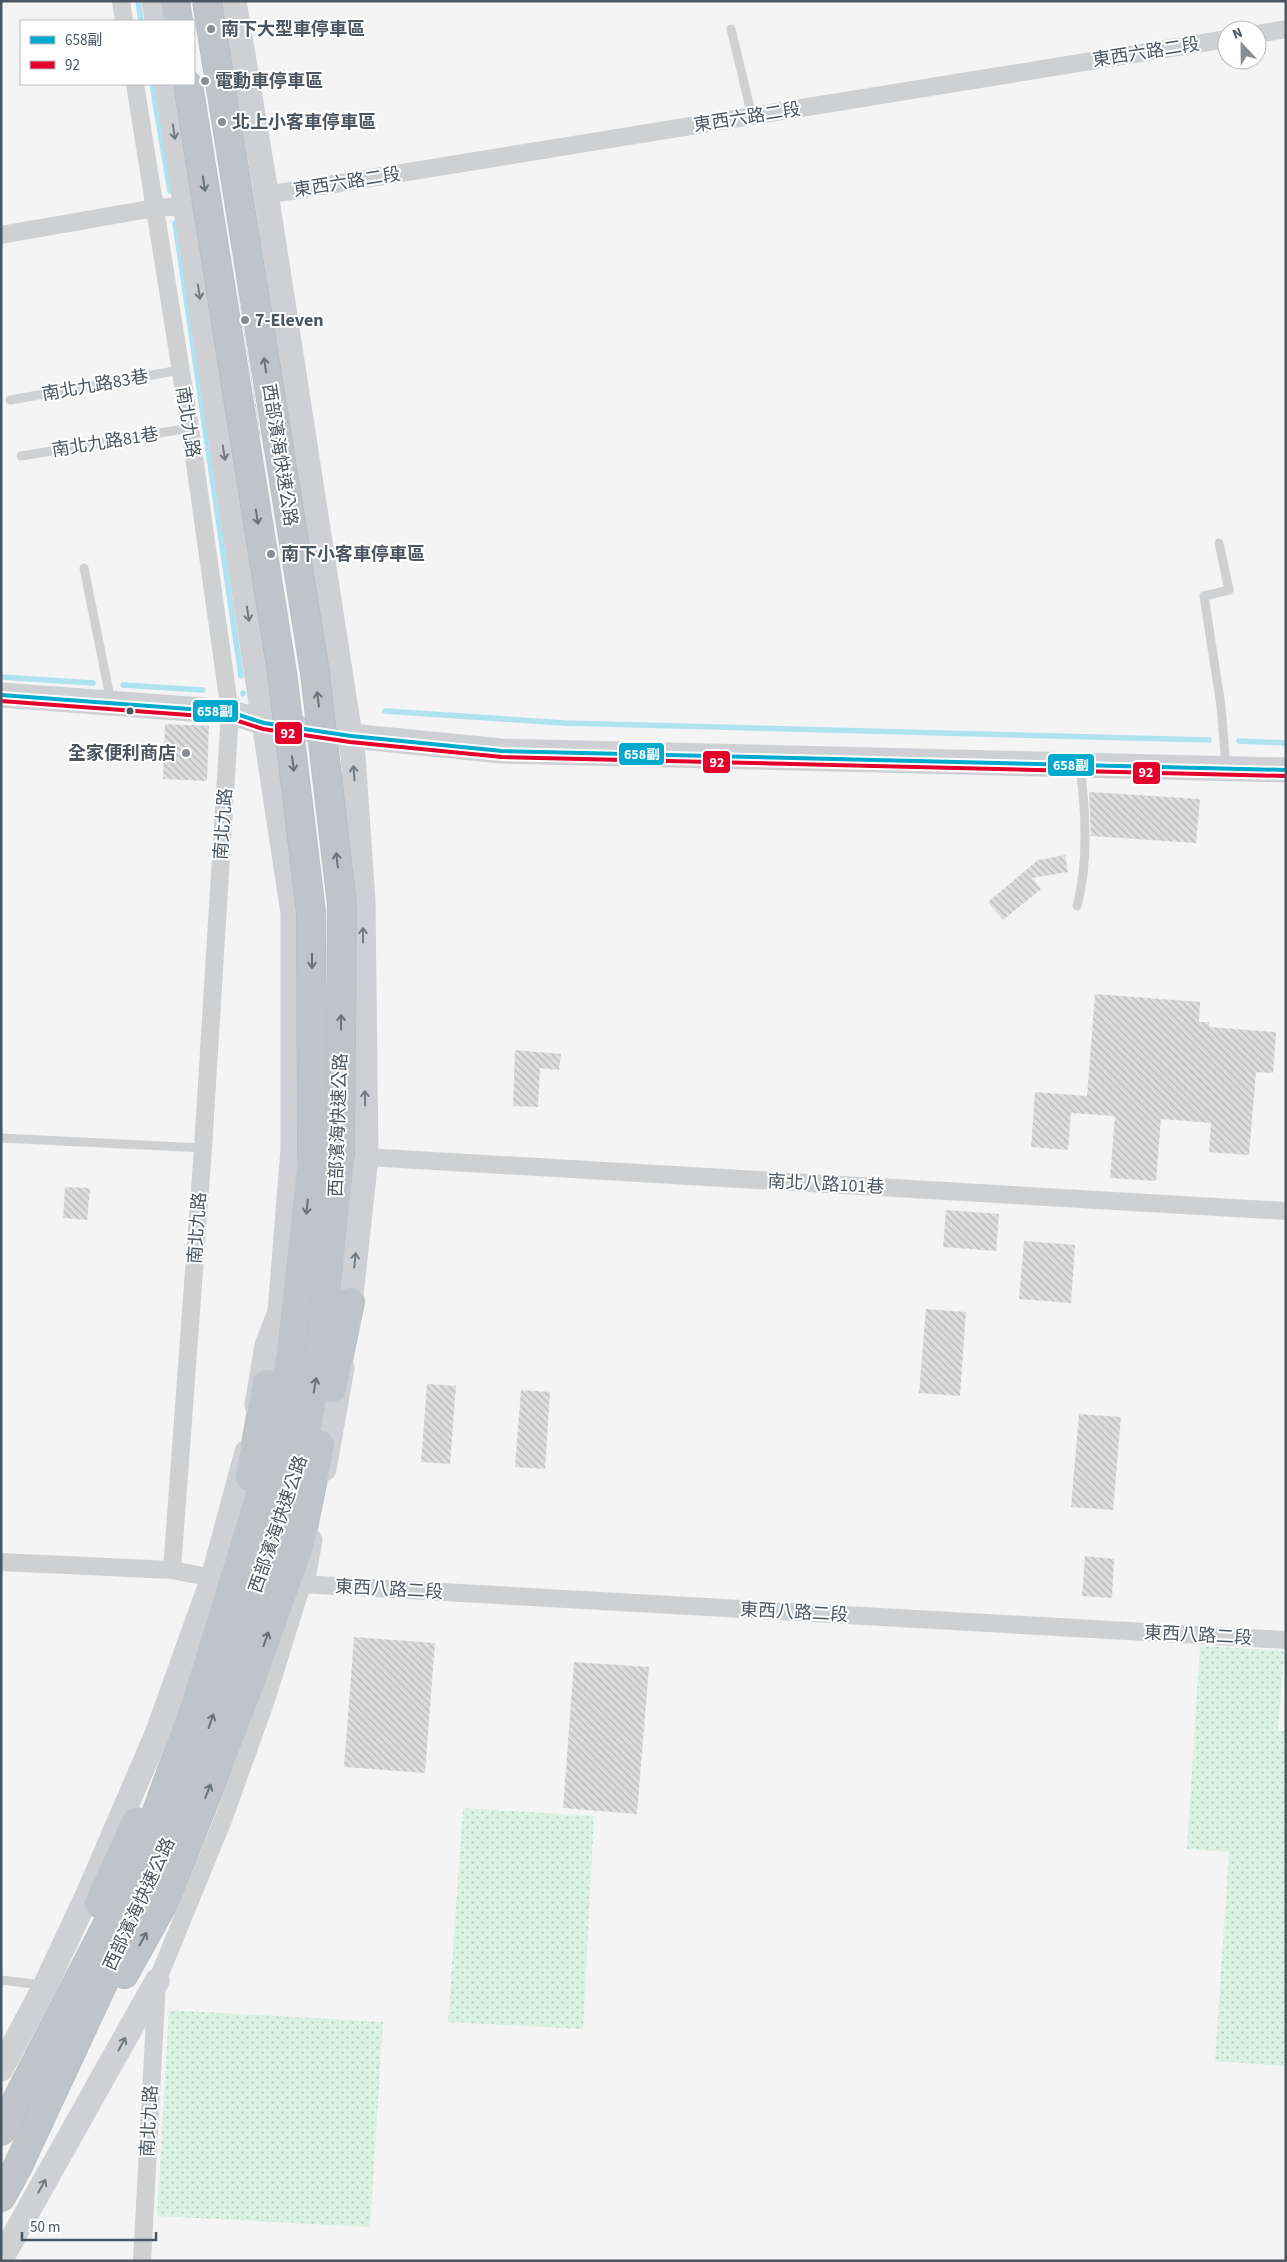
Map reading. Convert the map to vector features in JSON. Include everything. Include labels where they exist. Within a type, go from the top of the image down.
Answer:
[{"type":"highway","points":[[175,1],[178,20]]},
{"type":"highway","name":"西部濱海快速公路","points":[[1,2197],[18,2166],[171,1837],[303,1450],[353,1158],[342,906],[315,673],[207,1]]},
{"type":"highway","name":"西部濱海快速公路","points":[[1,2130],[136,1869],[193,1713],[276,1443],[291,1353],[312,1159],[311,912],[282,672],[188,85]]},
{"type":"highway","points":[[18,2166],[165,1900],[248,1689],[299,1546],[350,1302]]},
{"type":"highway","points":[[1,2130],[64,1981],[144,1805],[247,1496],[280,1312]]},
{"type":"street","points":[[121,1],[124,20]]},
{"type":"street","points":[[154,1],[157,20]]},
{"type":"street","points":[[234,1],[351,736],[363,902],[353,1158],[350,1302],[345,1351],[302,1584]]},
{"type":"street","points":[[1267,32],[1286,29]]},
{"type":"street","name":"東西六路二段","points":[[266,196],[1217,41]]},
{"type":"street","name":"南北九路","points":[[135,85],[190,428],[230,712],[172,1570]]},
{"type":"street","points":[[1,2069],[45,1986],[89,1892],[157,1734],[212,1578],[252,1434],[267,1345],[280,1312],[293,1149],[293,913],[167,85]]},
{"type":"street","points":[[1,235],[155,208],[186,206]]},
{"type":"street","points":[[1,696],[112,702],[230,712],[264,723],[351,736],[502,750],[1286,770]]},
{"type":"street","name":"南北八路101巷","points":[[353,1158],[1286,1211]]},
{"type":"street","points":[[1,1562],[172,1570],[212,1578]]},
{"type":"street","name":"南北九路","points":[[142,2261],[157,1980],[223,1820],[266,1700],[302,1584]]},
{"type":"street","name":"東西八路二段","points":[[302,1584],[1286,1640]]},
{"type":"street","points":[[1,2259],[157,1980]]},
{"type":"lane","points":[[731,29],[752,116]]},
{"type":"lane","name":"南北九路83巷","points":[[10,400],[180,370]]},
{"type":"lane","name":"南北九路81巷","points":[[21,456],[190,428]]},
{"type":"lane","points":[[1219,543],[1229,590],[1204,596],[1221,706],[1226,767]]},
{"type":"lane","points":[[84,568],[112,702]]},
{"type":"lane","points":[[1077,906],[1083,882],[1084,799],[1080,764]]},
{"type":"lane","points":[[1,1138],[202,1148]]},
{"type":"lane","points":[[1,1980],[45,1986]]},
{"type":"green space","points":[[1200,1646],[1284,1651],[1278,1731],[1286,1731],[1286,2066],[1215,2061],[1229,1852],[1187,1849]]},
{"type":"green space","points":[[463,1808],[594,1816],[583,2029],[448,2022]]},
{"type":"green space","points":[[169,2010],[383,2022],[370,2227],[157,2216]]},
{"type":"building","points":[[224,202],[261,437],[260,437]]},
{"type":"building","name":"全家便利商店","points":[[165,724],[209,726],[207,781],[163,779]]},
{"type":"building","points":[[1089,792],[1200,799],[1196,843],[1091,836]]},
{"type":"building","points":[[1065,855],[1068,872],[1032,878],[1041,889],[1003,920],[988,902],[1038,860]]},
{"type":"building","points":[[1095,994],[1200,1002],[1199,1022],[1209,1022],[1209,1027],[1276,1032],[1273,1073],[1256,1072],[1249,1155],[1209,1152],[1211,1123],[1161,1119],[1156,1181],[1110,1178],[1115,1116],[1071,1113],[1068,1150],[1031,1147],[1035,1092],[1087,1096]]},
{"type":"building","points":[[515,1050],[561,1054],[559,1070],[540,1068],[538,1107],[513,1106]]},
{"type":"building","points":[[65,1187],[90,1188],[87,1220],[63,1218]]},
{"type":"building","points":[[946,1210],[999,1214],[996,1251],[943,1247]]},
{"type":"building","points":[[1024,1241],[1075,1245],[1071,1303],[1019,1299]]},
{"type":"building","points":[[926,1309],[966,1312],[960,1396],[919,1393]]},
{"type":"building","points":[[427,1384],[456,1386],[450,1464],[421,1462]]},
{"type":"building","points":[[521,1390],[550,1392],[545,1469],[515,1467]]},
{"type":"building","points":[[1079,1414],[1121,1417],[1113,1510],[1071,1507]]},
{"type":"building","points":[[1085,1556],[1114,1559],[1112,1598],[1082,1596]]},
{"type":"building","points":[[354,1637],[435,1643],[425,1773],[344,1767]]},
{"type":"building","points":[[574,1662],[649,1667],[637,1814],[563,1808]]},
{"type":"waterway","points":[[138,1],[141,20]]},
{"type":"waterway","points":[[152,85],[170,191]]},
{"type":"waterway","points":[[175,223],[241,676]]},
{"type":"waterway","points":[[1,677],[93,683]]},
{"type":"waterway","points":[[123,685],[203,690]]},
{"type":"waterway","points":[[385,711],[564,723],[1209,740]]},
{"type":"waterway","points":[[1239,741],[1286,743]]},
{"type":"transit line","name":"658副","points":[[1,695],[230,712],[264,723],[351,736],[502,751],[1286,770]]},
{"type":"transit line","name":"92","points":[[1,701],[229,718],[263,729],[350,742],[502,757],[1286,776]]},
{"type":"place","name":"南下大型車停車區","points":[[211,29]]},
{"type":"place","name":"電動車停車區","points":[[205,81]]},
{"type":"place","name":"北上小客車停車區","points":[[222,122]]},
{"type":"place","name":"7-Eleven","points":[[245,320]]},
{"type":"place","name":"南下小客車停車區","points":[[271,554]]},
{"type":"place","name":"全家便利商店","points":[[186,753]]}]
